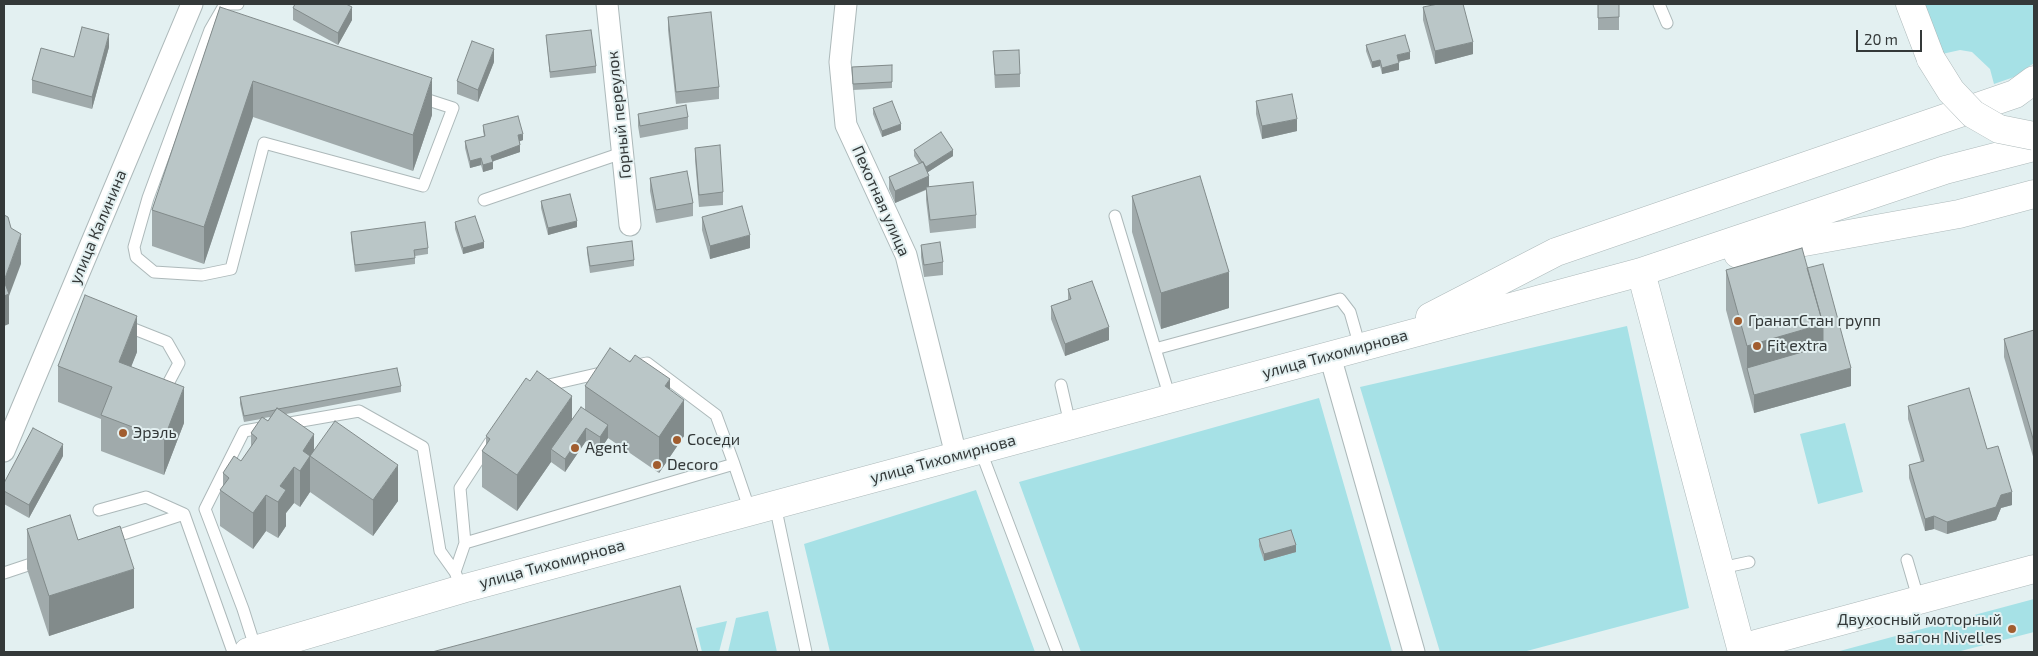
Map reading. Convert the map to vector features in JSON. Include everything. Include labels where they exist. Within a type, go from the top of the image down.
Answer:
[{"type":"main road","points":[[1910,4],[1931,59],[1951,91],[1973,114],[1999,129],[2034,136]]},
{"type":"main road","points":[[1388,339],[1556,252],[2015,94],[2034,80]]},
{"type":"main road","points":[[1641,272],[1945,170],[2034,147]]},
{"type":"main road","points":[[1641,272],[1959,214],[2034,194]]},
{"type":"main road","name":"улица Тихомирнова","points":[[246,651],[458,581],[763,508],[1641,272]]},
{"type":"main road","points":[[1641,272],[1721,568],[1732,650],[2034,569]]},
{"type":"street","name":"улица Калинина","points":[[4,451],[70,305],[192,4]]},
{"type":"street","name":"Горный переулок","points":[[607,4],[630,226]]},
{"type":"street","name":"Пехотная улица","points":[[846,4],[840,62],[846,125],[906,256],[968,452]]},
{"type":"street","points":[[1330,356],[1414,652]]},
{"type":"lane","points":[[224,4],[215,32],[148,198],[134,247],[136,257],[154,272],[202,275],[230,269],[264,142],[423,186],[453,108],[406,93]]},
{"type":"lane","points":[[228,4],[238,4]]},
{"type":"lane","points":[[1660,4],[1667,23]]},
{"type":"lane","points":[[484,200],[622,153]]},
{"type":"lane","points":[[1115,216],[1170,398]]},
{"type":"lane","points":[[1155,349],[1340,299],[1350,312],[1360,347]]},
{"type":"lane","points":[[117,322],[167,342],[179,363],[162,396]]},
{"type":"lane","points":[[524,391],[647,363],[716,415],[734,464],[763,508],[806,652]]},
{"type":"lane","points":[[1061,385],[1070,424]]},
{"type":"lane","points":[[246,651],[243,609],[205,509],[244,431],[359,411],[422,446],[440,551],[458,581]]},
{"type":"lane","points":[[458,581],[464,543],[460,488],[497,431]]},
{"type":"lane","points":[[968,452],[1057,652]]},
{"type":"lane","points":[[464,543],[734,464]]},
{"type":"lane","points":[[99,510],[146,497],[184,514],[246,651]]},
{"type":"lane","points":[[99,542],[184,514]]},
{"type":"lane","points":[[4,573],[52,557]]},
{"type":"lane","points":[[1907,560],[1919,601]]},
{"type":"lane","points":[[1721,568],[1749,562]]},
{"type":"shaded area","points":[[1923,4],[2034,4],[2034,63],[2014,77],[1994,84],[1990,69],[1972,52],[1960,50],[1942,54]]},
{"type":"shaded area","points":[[1627,326],[1689,608],[1523,652],[1440,652],[1360,387]]},
{"type":"shaded area","points":[[1319,398],[1392,652],[1081,652],[1019,482]]},
{"type":"shaded area","points":[[1845,423],[1863,492],[1818,504],[1800,434]]},
{"type":"shaded area","points":[[976,490],[1035,652],[830,652],[804,544]]},
{"type":"shaded area","points":[[2034,599],[2034,632],[1957,652],[1836,652]]},
{"type":"shaded area","points":[[768,611],[777,652],[728,652],[736,618]]},
{"type":"shaded area","points":[[727,621],[719,652],[702,652],[696,628]]},
{"type":"building","points":[[295,4],[346,4],[352,7],[338,33],[293,8]]},
{"type":"building","points":[[1438,4],[1463,4],[1473,42],[1435,51],[1423,7]]},
{"type":"building","points":[[1598,4],[1619,4],[1619,17],[1598,18]]},
{"type":"building","points":[[220,7],[432,78],[413,135],[253,81],[204,227],[152,210]]},
{"type":"building","points":[[711,12],[719,87],[676,92],[668,17]]},
{"type":"building","points":[[82,27],[109,34],[92,97],[32,80],[41,48],[74,57]]},
{"type":"building","points":[[591,30],[596,66],[550,72],[546,35]]},
{"type":"building","points":[[1405,35],[1410,52],[1397,55],[1399,63],[1382,68],[1380,60],[1372,62],[1366,45]]},
{"type":"building","points":[[472,41],[494,49],[478,90],[457,81]]},
{"type":"building","points":[[1019,50],[1020,74],[995,75],[993,51]]},
{"type":"building","points":[[892,65],[892,82],[853,84],[852,67]]},
{"type":"building","points":[[1292,94],[1297,119],[1262,126],[1256,101]]},
{"type":"building","points":[[892,101],[901,124],[882,131],[873,108]]},
{"type":"building","points":[[686,105],[688,117],[640,126],[638,114]]},
{"type":"building","points":[[518,116],[523,134],[518,135],[520,145],[491,156],[493,162],[483,165],[481,158],[470,161],[465,141],[485,136],[483,125]]},
{"type":"building","points":[[941,132],[953,150],[926,167],[914,150]]},
{"type":"building","points":[[720,145],[723,192],[699,195],[695,148]]},
{"type":"building","points":[[923,162],[929,176],[895,191],[889,177]]},
{"type":"building","points":[[687,171],[693,203],[656,210],[650,178]]},
{"type":"building","points":[[1200,176],[1229,272],[1161,293],[1132,196]]},
{"type":"building","points":[[973,182],[976,215],[930,220],[926,187]]},
{"type":"building","points":[[570,194],[577,221],[548,228],[541,201]]},
{"type":"building","points":[[742,206],[750,235],[710,246],[702,217]]},
{"type":"building","points":[[4,215],[8,217],[11,228],[21,234],[4,281]]},
{"type":"building","points":[[475,216],[484,242],[463,248],[455,222]]},
{"type":"building","points":[[425,222],[428,248],[414,250],[415,258],[355,265],[351,232]]},
{"type":"building","points":[[632,241],[634,260],[590,266],[587,247]]},
{"type":"building","points":[[940,242],[943,262],[924,265],[921,245]]},
{"type":"building","points":[[1802,248],[1823,324],[1747,346],[1726,270]]},
{"type":"building","points":[[1823,264],[1851,368],[1754,395],[1747,368],[1823,346],[1823,324],[1807,268]]},
{"type":"building","points":[[4,281],[9,294],[4,296]]},
{"type":"building","points":[[1092,281],[1109,327],[1065,344],[1051,306],[1071,299],[1068,289]]},
{"type":"building","points":[[85,295],[137,316],[119,362],[184,387],[164,439],[101,415],[112,387],[58,366]]},
{"type":"building","points":[[2034,330],[2034,442],[2004,339]]},
{"type":"building","points":[[610,348],[630,362],[635,355],[670,379],[665,386],[684,400],[659,437],[585,386]]},
{"type":"building","points":[[397,368],[401,386],[277,408],[244,416],[240,397]]},
{"type":"building","points":[[537,371],[572,396],[517,475],[482,451],[490,439],[486,436],[526,378],[530,381]]},
{"type":"building","points":[[1969,388],[1987,449],[1998,446],[2012,492],[2001,495],[1996,507],[1947,522],[1934,516],[1925,519],[1909,465],[1924,461],[1908,406]]},
{"type":"building","points":[[581,407],[608,425],[600,437],[586,428],[565,459],[551,449]]},
{"type":"building","points":[[277,408],[314,434],[303,451],[310,456],[300,471],[294,467],[280,486],[286,490],[278,502],[266,495],[253,513],[220,490],[229,478],[223,473],[234,456],[241,461],[257,438],[251,433],[262,417],[268,421]]},
{"type":"building","points":[[335,421],[398,465],[373,500],[310,456]]},
{"type":"building","points":[[33,428],[63,444],[29,505],[4,491],[4,483]]},
{"type":"building","points":[[70,515],[78,540],[120,526],[134,569],[49,596],[27,529]]},
{"type":"building","points":[[1291,530],[1296,545],[1264,554],[1259,539]]},
{"type":"building","points":[[680,586],[698,652],[432,652]]},
{"type":"place","name":"ГранатСтан групп","points":[[1738,321]]},
{"type":"place","name":"Fit extra","points":[[1757,346]]},
{"type":"place","name":"Эрэль","points":[[123,433]]},
{"type":"place","name":"Соседи","points":[[677,440]]},
{"type":"place","name":"Agent","points":[[575,448]]},
{"type":"place","name":"Decoro","points":[[657,465]]},
{"type":"place","name":"Двухосный моторный вагон Nivelles","points":[[2012,629]]}]
